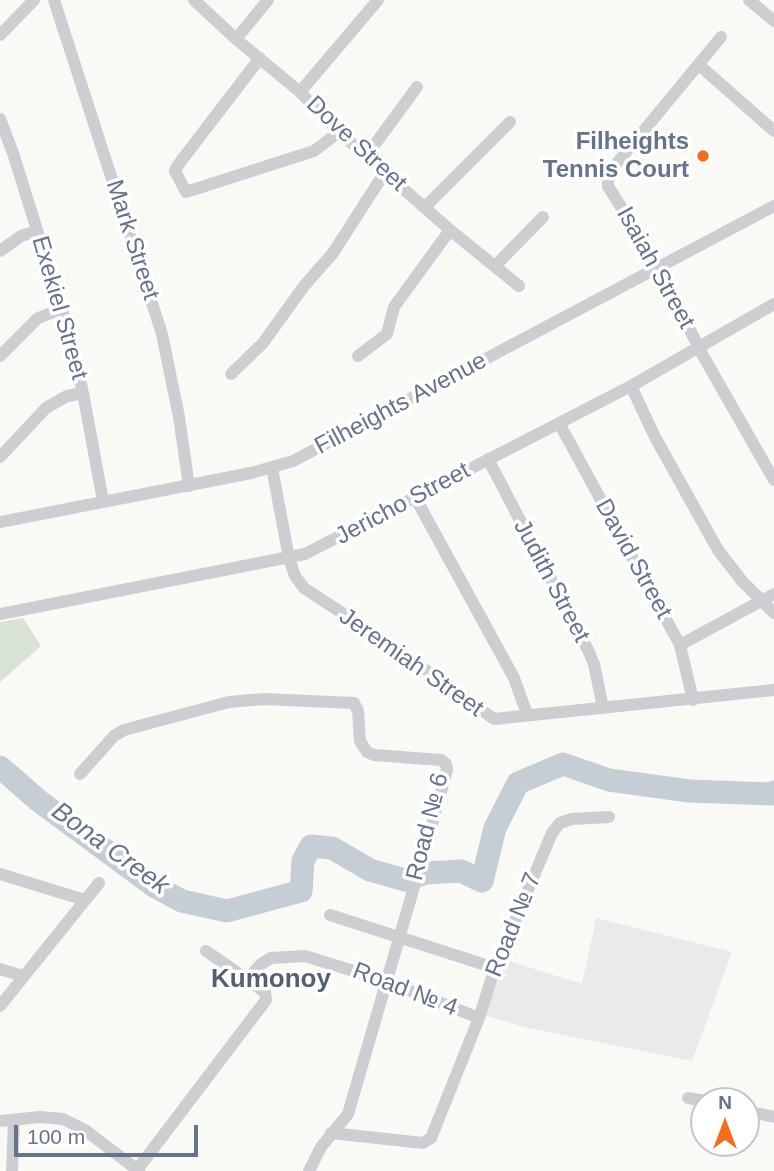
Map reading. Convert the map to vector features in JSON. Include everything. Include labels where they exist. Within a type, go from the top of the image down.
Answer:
[{"type":"street","points":[[0,35],[34,0]]},
{"type":"street","name":"Mark Street","points":[[54,0],[162,334],[179,417],[189,486]]},
{"type":"street","name":"Dove Street","points":[[194,0],[300,92],[340,132],[450,230],[519,286]]},
{"type":"street","points":[[236,39],[268,0]]},
{"type":"street","points":[[300,92],[378,0]]},
{"type":"street","points":[[749,0],[774,21]]},
{"type":"street","name":"Isaiah Street","points":[[721,37],[608,174],[608,186],[659,268],[699,348],[774,480]]},
{"type":"street","points":[[260,58],[178,165],[176,172],[186,192],[314,151],[340,132]]},
{"type":"street","points":[[699,65],[774,131]]},
{"type":"street","points":[[367,155],[417,87]]},
{"type":"street","name":"Exekiel Street","points":[[0,119],[62,309],[83,393],[103,501]]},
{"type":"street","points":[[425,207],[510,122]]},
{"type":"street","points":[[0,158],[13,153]]},
{"type":"street","points":[[231,374],[263,343],[304,286],[333,253],[385,172]]},
{"type":"street","name":"Filheights Avenue","points":[[0,522],[272,468],[310,452],[774,206]]},
{"type":"street","points":[[495,266],[543,217]]},
{"type":"street","points":[[358,356],[387,334],[394,307],[450,230]]},
{"type":"street","points":[[0,251],[21,236],[37,231]]},
{"type":"street","name":"Jericho Street","points":[[0,614],[289,558],[326,544],[631,386],[774,304]]},
{"type":"street","points":[[0,356],[38,318],[62,309]]},
{"type":"street","points":[[631,386],[698,518],[742,581],[774,613]]},
{"type":"street","points":[[0,457],[13,440],[55,401],[83,393]]},
{"type":"street","name":"David Street","points":[[559,423],[680,645],[693,700]]},
{"type":"street","name":"Judith Street","points":[[488,459],[588,650],[594,664],[603,708]]},
{"type":"street","name":"Jeremiah Street","points":[[272,468],[289,558],[295,576],[304,588],[391,645],[483,714],[494,719],[774,690]]},
{"type":"street","points":[[415,497],[514,678],[527,714]]},
{"type":"street","points":[[680,645],[774,594]]},
{"type":"street","name":"Road № 6","points":[[80,774],[114,736],[124,730],[229,702],[280,699],[354,703],[358,711],[360,741],[367,752],[374,755],[441,760],[446,764],[447,769],[348,1114],[321,1147],[309,1171]]},
{"type":"street","name":"Road № 7","points":[[331,1133],[428,1142],[431,1139],[479,1018],[495,968],[552,833],[560,823],[572,818],[609,817]]},
{"type":"street","points":[[0,874],[85,900]]},
{"type":"street","points":[[0,1006],[99,883]]},
{"type":"street","points":[[330,915],[495,968]]},
{"type":"street","points":[[12,1171],[7,1121],[52,1117],[74,1123],[138,1171],[266,1000],[265,992],[206,951]]},
{"type":"street","name":"Road № 4","points":[[247,979],[271,958],[305,956],[386,981],[479,1018]]},
{"type":"street","points":[[0,969],[23,976]]},
{"type":"shaded area","points":[[23,618],[41,646],[0,682],[0,622]]},
{"type":"shaded area","points":[[596,918],[732,952],[692,1061],[524,1027],[485,1015],[506,960],[582,984]]},
{"type":"waterway","name":"Bona Creek","points":[[0,767],[39,801],[154,886],[182,901],[227,911],[301,891],[303,861],[311,846],[332,848],[370,870],[405,880],[426,873],[461,871],[482,881],[495,828],[518,783],[563,764],[609,780],[689,791],[774,792]]},
{"type":"place","name":"Filheights Tennis Court","points":[[703,156]]},
{"type":"district","name":"Kumonoy","points":[[271,980]]}]
